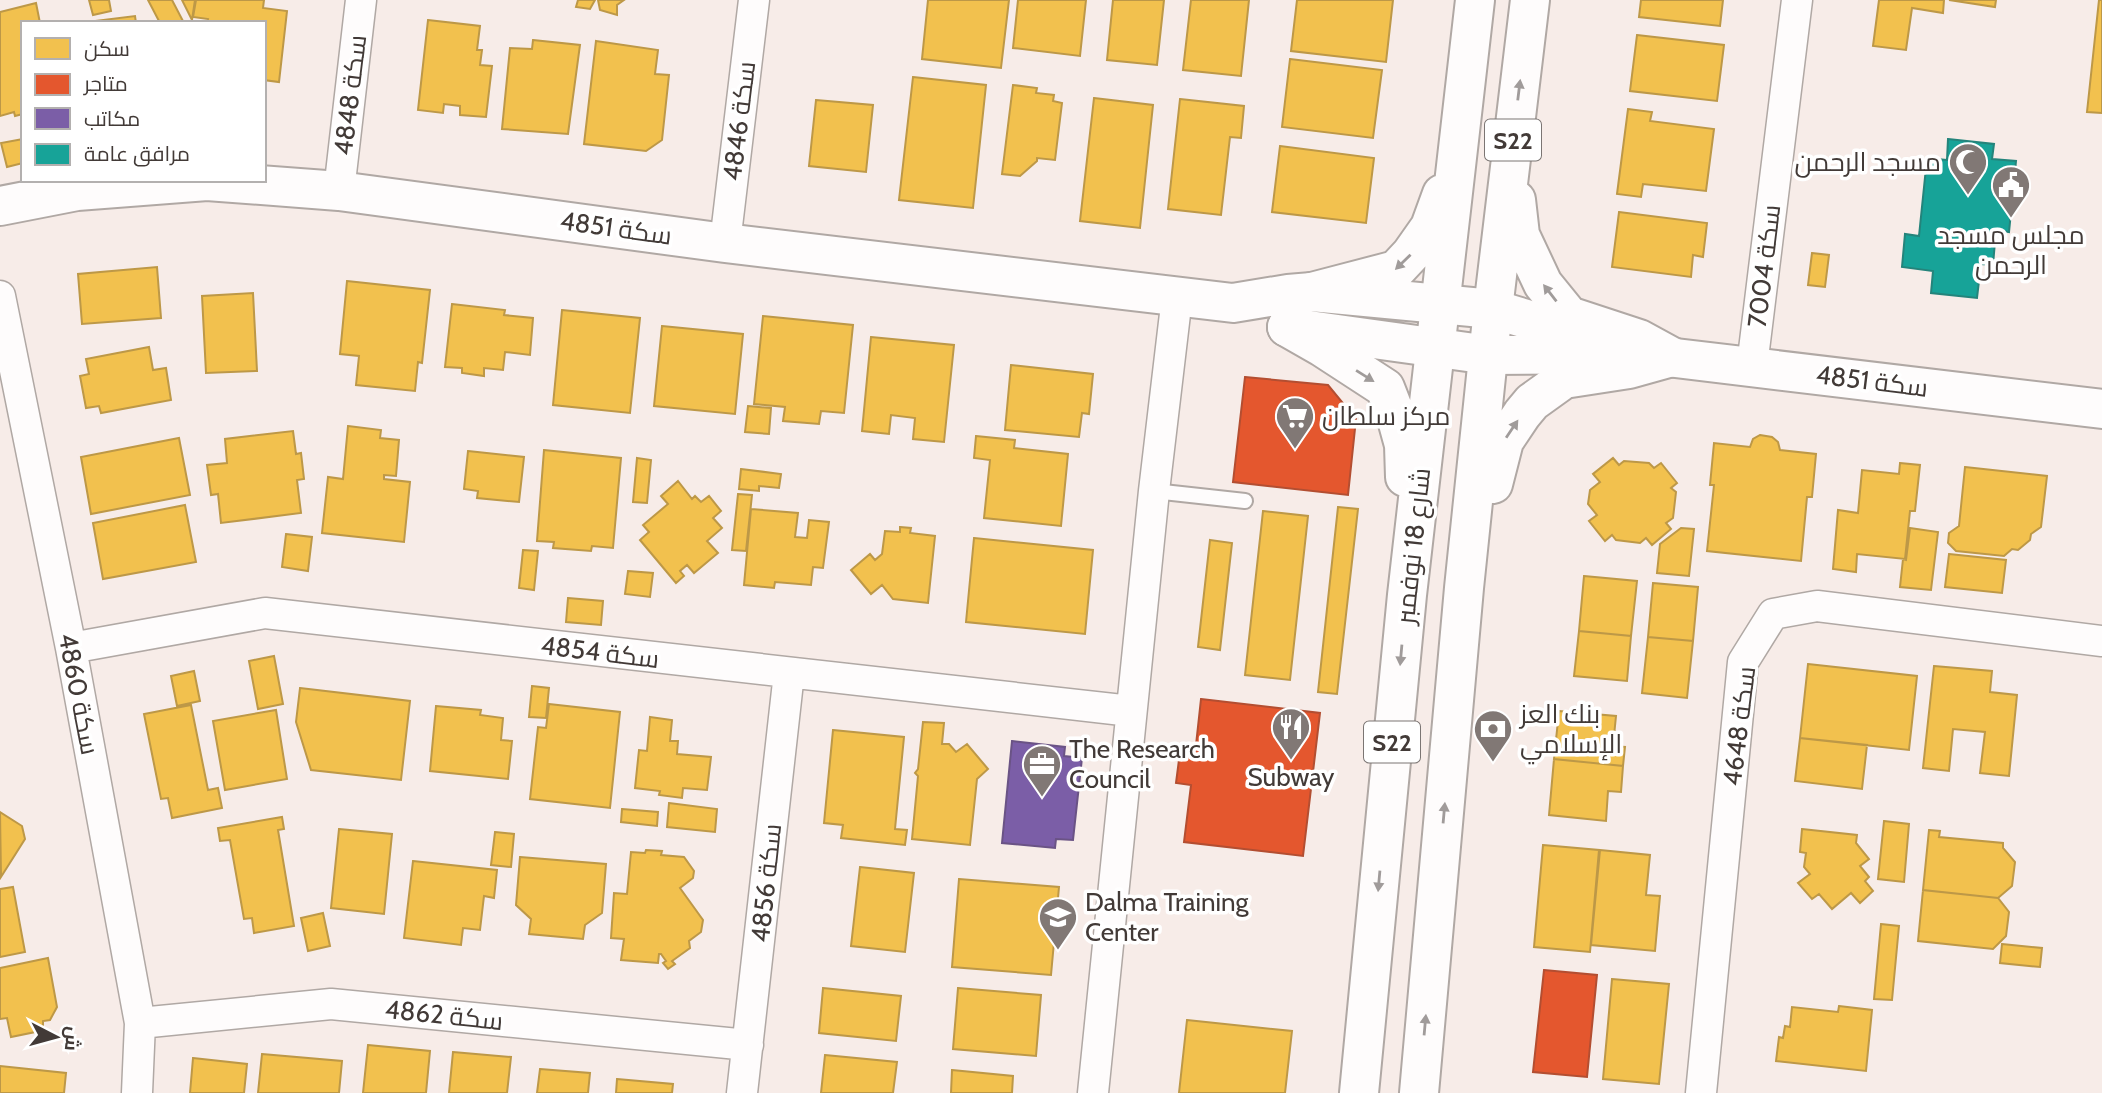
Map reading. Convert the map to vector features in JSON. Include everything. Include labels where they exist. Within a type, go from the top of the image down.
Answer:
[{"type":"main road","name":"شارع 18 نوفمبر","points":[[1359,1093],[1406,595],[1475,0]]},
{"type":"main road","name":"شارع 18 نوفمبر","points":[[1419,1093],[1464,588],[1493,309],[1530,0]]},
{"type":"main road","points":[[1312,292],[1396,270],[1411,254],[1430,227],[1440,202],[1465,86]]},
{"type":"main road","points":[[1464,588],[1504,441],[1532,402],[1563,379],[1629,369],[1657,355],[1639,339],[1569,316],[1543,284],[1520,234],[1511,158]]},
{"type":"main road","name":"سكة 4851","points":[[0,206],[77,191],[195,182]]},
{"type":"main road","name":"سكة 4851","points":[[221,182],[339,191],[725,243],[1233,303],[1312,292],[1493,309],[1657,355]]},
{"type":"main road","name":"سكة 4851","points":[[1233,303],[1287,327],[1489,355],[1657,355],[2102,409]]},
{"type":"main road","points":[[1287,327],[1385,388],[1404,445],[1406,595]]},
{"type":"street","name":"سكة 4848","points":[[339,191],[362,0]]},
{"type":"street","name":"سكة 4846","points":[[725,243],[754,0]]},
{"type":"street","name":"سكة 7004","points":[[1752,366],[1797,0]]},
{"type":"street","name":"سكة 4860","points":[[0,296],[71,648],[140,1023],[137,1093]]},
{"type":"street","points":[[1093,1093],[1154,491],[1177,297]]},
{"type":"street","name":"سكة 4648","points":[[1701,1093],[1743,662],[1773,614],[1817,606],[2102,641]]},
{"type":"street","name":"سكة 4854","points":[[71,648],[265,613],[1131,711]]},
{"type":"street","name":"سكة 4856","points":[[742,1093],[789,673]]},
{"type":"street","name":"سكة 4862","points":[[140,1023],[331,1004],[748,1045]]},
{"type":"lane","points":[[1154,491],[1245,501]]},
{"type":"building: سكن","points":[[89,0],[109,0],[111,11],[93,15]]},
{"type":"building: سكن","points":[[148,0],[172,0],[183,21],[159,21]]},
{"type":"building: سكن","points":[[182,0],[195,0],[192,20]]},
{"type":"building: سكن","points":[[196,0],[264,0],[263,8],[287,11],[279,82],[266,80],[266,21],[208,21],[193,17]]},
{"type":"building: سكن","points":[[578,0],[595,0],[590,9],[576,7]]},
{"type":"building: سكن","points":[[598,0],[624,0],[617,5],[617,15],[600,10]]},
{"type":"building: سكن","points":[[928,0],[1009,0],[1001,68],[922,59]]},
{"type":"building: سكن","points":[[1018,0],[1086,0],[1080,56],[1013,48]]},
{"type":"building: سكن","points":[[1113,0],[1164,0],[1157,65],[1107,60]]},
{"type":"building: سكن","points":[[1191,0],[1249,0],[1241,76],[1183,70]]},
{"type":"building: سكن","points":[[1297,0],[1393,0],[1386,62],[1291,51]]},
{"type":"building: سكن","points":[[1641,0],[1723,0],[1720,26],[1639,17]]},
{"type":"building: سكن","points":[[1879,0],[1944,0],[1943,13],[1912,8],[1906,50],[1873,46]]},
{"type":"building: سكن","points":[[1949,0],[1996,0],[1995,7]]},
{"type":"building: سكن","points":[[2099,0],[2102,0],[2102,113],[2087,112]]},
{"type":"building: سكن","points":[[36,3],[40,21],[21,21],[21,114],[15,116],[14,112],[0,116],[0,12]]},
{"type":"building: سكن","points":[[135,16],[136,21],[95,21]]},
{"type":"building: سكن","points":[[428,20],[480,26],[477,50],[482,50],[480,65],[492,66],[486,117],[460,115],[460,106],[444,104],[443,113],[418,110]]},
{"type":"building: سكن","points":[[1637,35],[1724,45],[1717,101],[1630,91]]},
{"type":"building: سكن","points":[[533,40],[580,45],[568,134],[502,129],[510,48],[532,49]]},
{"type":"building: سكن","points":[[596,41],[658,50],[655,74],[669,75],[662,140],[646,151],[584,144]]},
{"type":"building: سكن","points":[[1290,59],[1382,70],[1373,138],[1282,127]]},
{"type":"building: سكن","points":[[913,77],[986,85],[973,208],[899,200]]},
{"type":"building: سكن","points":[[1013,85],[1037,88],[1036,93],[1054,95],[1053,101],[1062,103],[1055,160],[1037,158],[1020,176],[1002,174]]},
{"type":"building: سكن","points":[[1094,98],[1153,105],[1140,228],[1080,221]]},
{"type":"building: سكن","points":[[1180,99],[1244,106],[1241,138],[1230,137],[1221,215],[1168,209]]},
{"type":"building: سكن","points":[[816,100],[873,105],[866,172],[809,166]]},
{"type":"building: سكن","points":[[1628,109],[1652,112],[1650,121],[1714,129],[1706,191],[1643,184],[1641,197],[1617,194]]},
{"type":"building: سكن","points":[[21,139],[21,164],[7,167],[1,143]]},
{"type":"building: سكن","points":[[1280,146],[1374,158],[1366,223],[1272,212]]},
{"type":"building: سكن","points":[[1619,212],[1707,223],[1703,257],[1693,255],[1691,277],[1612,267]]},
{"type":"building: سكن","points":[[1812,253],[1829,255],[1825,287],[1808,285]]},
{"type":"building: سكن","points":[[157,267],[161,318],[82,324],[78,274]]},
{"type":"building: سكن","points":[[347,281],[430,290],[422,363],[418,362],[415,391],[356,385],[359,356],[340,354]]},
{"type":"building: سكن","points":[[253,293],[257,371],[206,373],[202,296]]},
{"type":"building: سكن","points":[[452,304],[505,310],[504,315],[533,318],[530,355],[505,352],[503,370],[484,368],[484,376],[462,373],[462,368],[445,367]]},
{"type":"building: سكن","points":[[562,310],[640,318],[630,413],[553,405]]},
{"type":"building: سكن","points":[[763,316],[853,325],[844,413],[821,411],[819,424],[783,421],[785,407],[754,404]]},
{"type":"building: سكن","points":[[662,326],[743,334],[735,414],[654,406]]},
{"type":"building: سكن","points":[[871,337],[954,345],[944,442],[913,439],[915,418],[891,415],[889,434],[862,431]]},
{"type":"building: سكن","points":[[149,347],[153,370],[166,368],[171,400],[101,413],[99,406],[86,408],[80,376],[89,374],[86,359]]},
{"type":"building: سكن","points":[[1011,365],[1093,374],[1089,414],[1082,413],[1079,437],[1005,430]]},
{"type":"building: سكن","points":[[748,406],[771,408],[769,434],[745,432]]},
{"type":"building: سكن","points":[[348,426],[381,430],[380,438],[399,440],[396,476],[384,475],[384,479],[410,482],[404,542],[322,533],[328,477],[343,479]]},
{"type":"building: سكن","points":[[293,431],[296,454],[301,453],[304,479],[297,480],[301,513],[221,523],[218,494],[211,495],[207,465],[227,463],[225,439]]},
{"type":"building: سكن","points":[[1760,435],[1772,437],[1778,442],[1780,450],[1816,454],[1812,497],[1807,497],[1801,561],[1707,551],[1714,485],[1710,485],[1714,443],[1750,447],[1753,439]]},
{"type":"building: سكن","points":[[976,436],[1015,440],[1014,448],[1068,454],[1061,526],[984,518],[990,460],[974,458]]},
{"type":"building: سكن","points":[[179,438],[190,495],[91,514],[81,457]]},
{"type":"building: سكن","points":[[544,450],[621,458],[613,548],[592,546],[591,551],[553,548],[554,542],[537,541]]},
{"type":"building: سكن","points":[[468,451],[524,457],[519,502],[477,498],[478,491],[464,489]]},
{"type":"building: سكن","points":[[637,458],[651,460],[647,503],[633,502]]},
{"type":"building: سكن","points":[[1613,458],[1619,465],[1624,461],[1649,463],[1654,468],[1661,463],[1677,483],[1671,488],[1676,492],[1673,518],[1666,523],[1671,529],[1652,545],[1646,538],[1640,543],[1616,540],[1612,535],[1605,541],[1589,521],[1597,515],[1588,504],[1590,490],[1600,482],[1593,474]]},
{"type":"building: سكن","points":[[1900,463],[1920,465],[1915,511],[1910,511],[1905,559],[1857,554],[1856,572],[1833,569],[1838,510],[1858,513],[1862,470],[1899,474]]},
{"type":"building: سكن","points":[[1965,467],[2047,476],[2041,527],[2031,534],[2030,540],[2018,550],[2012,549],[2004,556],[1956,551],[1948,543],[1949,533],[1959,526]]},
{"type":"building: سكن","points":[[741,469],[781,474],[779,488],[759,486],[759,491],[739,489]]},
{"type":"building: سكن","points":[[678,481],[692,499],[695,496],[701,502],[709,496],[721,511],[713,518],[722,528],[707,541],[718,553],[694,573],[687,565],[680,571],[684,576],[676,583],[640,540],[649,532],[643,525],[668,504],[661,496]]},
{"type":"building: سكن","points":[[738,494],[752,495],[746,551],[732,550]]},
{"type":"building: سكن","points":[[185,505],[196,562],[103,579],[93,523]]},
{"type":"building: سكن","points":[[1338,507],[1358,509],[1337,694],[1318,692]]},
{"type":"building: سكن","points":[[751,509],[798,513],[795,537],[807,538],[809,520],[829,522],[823,568],[813,567],[811,585],[775,582],[774,588],[744,585]]},
{"type":"building: سكن","points":[[1263,511],[1308,516],[1290,680],[1245,675]]},
{"type":"building: سكن","points":[[900,527],[911,528],[910,533],[935,536],[928,603],[893,599],[882,585],[871,594],[851,570],[870,554],[875,560],[882,554],[885,531],[900,532]]},
{"type":"building: سكن","points":[[1681,528],[1694,529],[1689,576],[1657,573],[1660,544]]},
{"type":"building: سكن","points":[[1910,528],[1938,532],[1931,590],[1900,587]]},
{"type":"building: سكن","points":[[286,534],[312,537],[308,571],[282,567]]},
{"type":"building: سكن","points":[[974,538],[1093,550],[1085,634],[966,622]]},
{"type":"building: سكن","points":[[1210,540],[1232,543],[1220,650],[1198,647]]},
{"type":"building: سكن","points":[[523,550],[538,551],[534,590],[519,588]]},
{"type":"building: سكن","points":[[1949,554],[2006,560],[2002,593],[1945,587]]},
{"type":"building: سكن","points":[[628,571],[653,573],[650,597],[625,594]]},
{"type":"building: سكن","points":[[1584,576],[1637,581],[1631,636],[1579,631]]},
{"type":"building: سكن","points":[[1653,583],[1698,587],[1693,641],[1648,637]]},
{"type":"building: سكن","points":[[568,598],[603,601],[601,625],[566,622]]},
{"type":"building: سكن","points":[[1579,631],[1631,636],[1627,681],[1574,676]]},
{"type":"building: سكن","points":[[1648,637],[1693,641],[1687,698],[1642,693]]},
{"type":"building: سكن","points":[[274,656],[283,704],[258,709],[249,661]]},
{"type":"building: سكن","points":[[1808,664],[1917,676],[1909,750],[1800,738]]},
{"type":"building: سكن","points":[[1934,666],[1992,671],[1990,692],[2017,695],[2009,776],[1980,773],[1985,732],[1953,729],[1949,771],[1923,768]]},
{"type":"building: سكن","points":[[194,671],[200,701],[177,706],[171,676]]},
{"type":"building: سكن","points":[[532,686],[549,688],[546,718],[529,717]]},
{"type":"building: سكن","points":[[300,688],[410,701],[401,780],[311,770],[296,722]]},
{"type":"building: سكن","points":[[549,704],[620,712],[610,808],[530,799],[538,727],[546,728]]},
{"type":"building: سكن","points":[[191,705],[208,790],[218,788],[222,808],[172,818],[168,798],[161,799],[144,714]]},
{"type":"building: سكن","points":[[436,706],[481,710],[480,715],[503,718],[501,740],[512,741],[508,779],[430,771]]},
{"type":"building: سكن","points":[[276,710],[287,779],[225,790],[213,721]]},
{"type":"building: سكن","points":[[1559,711],[1616,716],[1613,746],[1625,747],[1623,766],[1554,759]]},
{"type":"building: سكن","points":[[650,717],[672,720],[670,741],[678,741],[677,754],[711,757],[707,790],[683,788],[682,798],[659,795],[660,791],[635,788],[639,750],[647,751]]},
{"type":"building: سكن","points":[[923,722],[944,723],[942,744],[949,744],[956,752],[967,744],[988,769],[977,779],[970,845],[912,839],[918,776],[915,773],[918,769]]},
{"type":"building: سكن","points":[[833,730],[904,737],[895,829],[907,830],[905,845],[841,838],[843,825],[824,823]]},
{"type":"building: سكن","points":[[1800,738],[1867,745],[1862,789],[1795,781]]},
{"type":"building: سكن","points":[[1554,759],[1623,766],[1621,792],[1608,791],[1606,821],[1549,815]]},
{"type":"building: سكن","points":[[669,803],[717,809],[715,832],[667,827]]},
{"type":"building: سكن","points":[[622,809],[658,812],[657,826],[621,822]]},
{"type":"building: سكن","points":[[0,812],[22,826],[25,839],[1,877]]},
{"type":"building: سكن","points":[[282,817],[284,829],[278,830],[294,926],[254,933],[252,918],[244,919],[230,840],[220,841],[218,828]]},
{"type":"building: سكن","points":[[1884,821],[1909,824],[1904,882],[1878,879]]},
{"type":"building: سكن","points":[[339,829],[392,834],[384,914],[331,908]]},
{"type":"building: سكن","points":[[1802,829],[1857,835],[1856,843],[1869,859],[1860,866],[1869,877],[1865,881],[1873,891],[1860,903],[1851,893],[1832,909],[1819,894],[1812,899],[1798,883],[1810,874],[1804,867],[1806,853],[1800,852]]},
{"type":"building: سكن","points":[[1929,830],[1940,831],[1939,837],[2003,843],[2003,848],[2015,862],[2012,886],[1998,898],[1923,890]]},
{"type":"building: سكن","points":[[495,832],[514,834],[511,867],[491,865]]},
{"type":"building: سكن","points":[[1543,845],[1599,850],[1590,952],[1534,947]]},
{"type":"building: سكن","points":[[646,850],[662,851],[661,855],[684,857],[694,871],[693,878],[680,888],[703,920],[701,932],[689,941],[690,948],[672,961],[675,964],[668,969],[661,954],[658,963],[621,960],[624,939],[611,938],[614,893],[627,894],[631,852],[645,853]]},
{"type":"building: سكن","points":[[1600,850],[1650,855],[1646,895],[1660,896],[1655,951],[1591,945]]},
{"type":"building: سكن","points":[[520,857],[606,864],[602,913],[585,925],[583,939],[529,934],[531,919],[516,905]]},
{"type":"building: سكن","points":[[413,861],[497,870],[494,898],[484,896],[480,930],[463,928],[461,945],[404,938]]},
{"type":"building: سكن","points":[[860,867],[914,873],[905,952],[851,946]]},
{"type":"building: سكن","points":[[959,879],[1059,887],[1051,975],[952,967]]},
{"type":"building: سكن","points":[[13,887],[25,952],[0,957],[0,889]]},
{"type":"building: سكن","points":[[1923,890],[1998,898],[2009,912],[2006,936],[1993,949],[1918,941]]},
{"type":"building: سكن","points":[[323,913],[330,946],[308,951],[301,918]]},
{"type":"building: سكن","points":[[1881,924],[1899,926],[1892,1000],[1874,999]]},
{"type":"building: سكن","points":[[2002,944],[2042,948],[2040,967],[2000,963]]},
{"type":"building: سكن","points":[[48,958],[57,1007],[50,1020],[43,1021],[40,1031],[11,1037],[7,1018],[0,1019],[0,968]]},
{"type":"building: سكن","points":[[1612,979],[1669,984],[1659,1084],[1603,1079]]},
{"type":"building: سكن","points":[[823,988],[901,996],[896,1041],[819,1033]]},
{"type":"building: سكن","points":[[958,988],[1041,995],[1036,1056],[953,1049]]},
{"type":"building: سكن","points":[[1839,1006],[1872,1010],[1866,1071],[1776,1061],[1779,1037],[1783,1038],[1785,1026],[1790,1027],[1792,1007],[1838,1012]]},
{"type":"building: سكن","points":[[1187,1020],[1292,1031],[1285,1093],[1179,1093]]},
{"type":"building: سكن","points":[[368,1045],[430,1051],[426,1093],[363,1093]]},
{"type":"building: سكن","points":[[453,1052],[511,1057],[507,1093],[449,1093]]},
{"type":"building: سكن","points":[[262,1054],[342,1061],[339,1093],[258,1093]]},
{"type":"building: سكن","points":[[825,1055],[897,1062],[893,1093],[821,1093]]},
{"type":"building: سكن","points":[[193,1058],[247,1064],[244,1093],[190,1093]]},
{"type":"building: سكن","points":[[0,1066],[66,1073],[64,1093],[0,1093]]},
{"type":"building: سكن","points":[[540,1069],[590,1073],[588,1093],[537,1093]]},
{"type":"building: سكن","points":[[952,1070],[1013,1076],[1012,1093],[951,1093]]},
{"type":"building: سكن","points":[[617,1079],[673,1084],[672,1093],[616,1093]]},
{"type":"building: متاجر","name":"مركز سلطان","points":[[1245,377],[1328,385],[1356,419],[1348,495],[1233,482]]},
{"type":"building: متاجر","points":[[1201,699],[1320,713],[1303,856],[1184,842],[1191,785],[1176,783],[1180,752],[1195,754]]},
{"type":"building: متاجر","points":[[1544,970],[1597,975],[1587,1077],[1533,1072]]},
{"type":"building: مكاتب","name":"The Research Council","points":[[1012,741],[1065,747],[1064,756],[1082,758],[1073,840],[1056,839],[1055,848],[1002,843]]},
{"type":"building: مرافق عامة","name":"مسجد الرحمن","points":[[1948,139],[1994,144],[1992,159],[2016,161],[2009,232],[1996,230],[1993,265],[1981,264],[1977,298],[1931,293],[1933,271],[1902,267],[1905,234],[1919,236],[1927,158],[1947,160]]},
{"type":"place","name":"مسجد الرحمن","points":[[1968,196]]},
{"type":"place","name":"مجلس مسجد الرحمن","points":[[2011,219]]},
{"type":"place","name":"مركز سلطان","points":[[1295,450]]},
{"type":"place","name":"Subway","points":[[1291,761]]},
{"type":"place","name":"بنك العز الإسلامي","points":[[1493,763]]},
{"type":"place","name":"The Research Council","points":[[1042,798]]},
{"type":"place","name":"Dalma Training Center","points":[[1058,951]]}]
